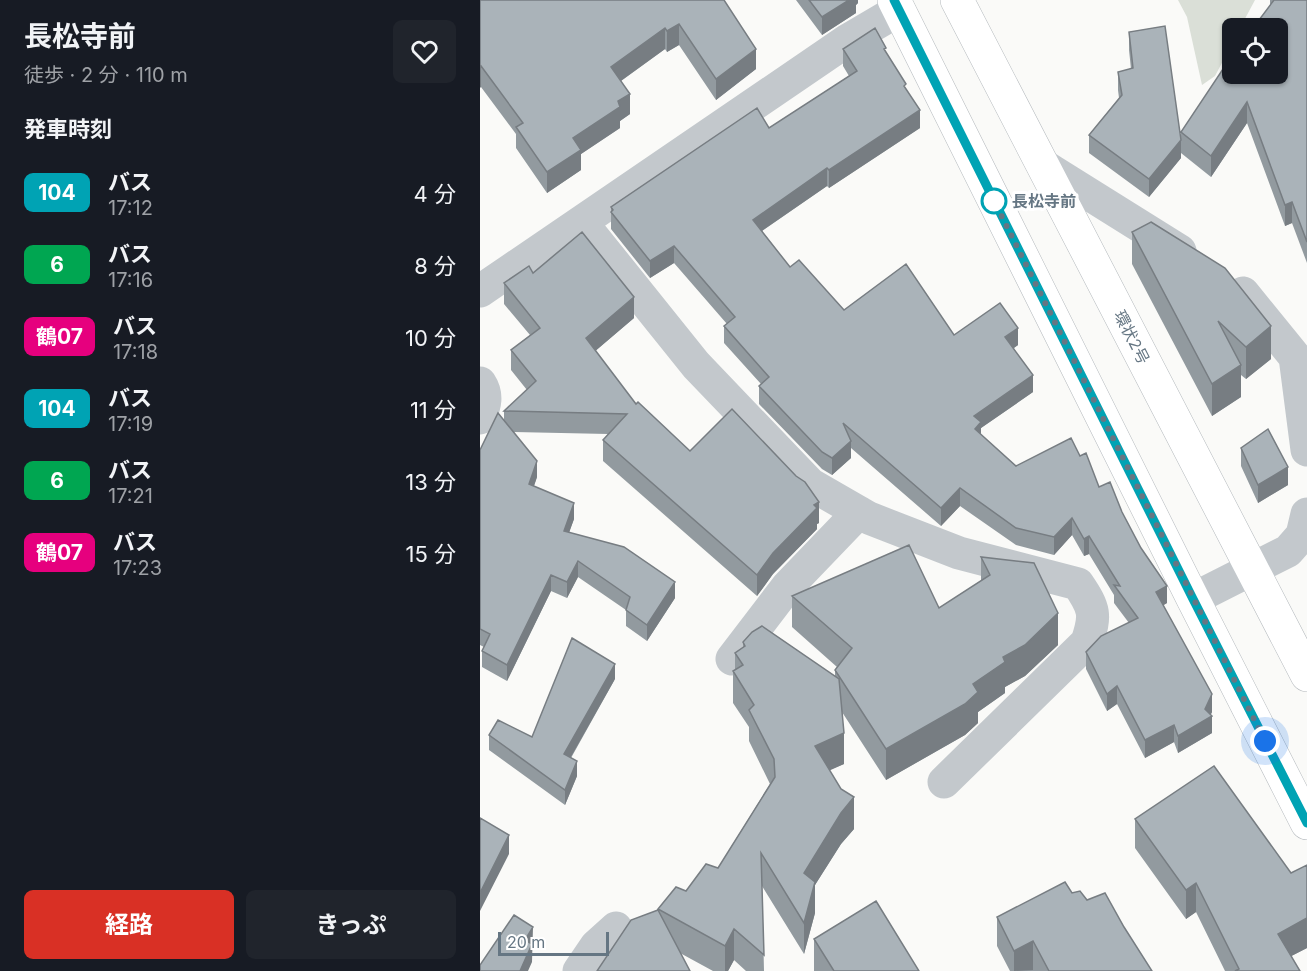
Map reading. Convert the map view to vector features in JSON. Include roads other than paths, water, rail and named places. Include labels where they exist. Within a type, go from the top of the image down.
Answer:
[{"type":"main road","name":"環状2号","points":[[957,0],[1307,675]]},
{"type":"main road","points":[[897,5],[1307,823]]},
{"type":"street","points":[[480,291],[897,5]]},
{"type":"street","points":[[1044,166],[1238,286],[1295,357],[1307,450]]},
{"type":"street","points":[[582,223],[696,364],[810,483],[869,518],[959,553],[1078,584],[1088,599],[1094,620],[1087,642],[945,782]]},
{"type":"street","points":[[480,383],[486,403],[480,418]]},
{"type":"street","points":[[732,659],[787,587],[859,512]]},
{"type":"street","points":[[1193,599],[1288,550],[1302,535],[1307,514]]},
{"type":"street","points":[[579,971],[596,946],[616,928]]},
{"type":"place","name":"長松寺前","points":[[994,201]]}]
